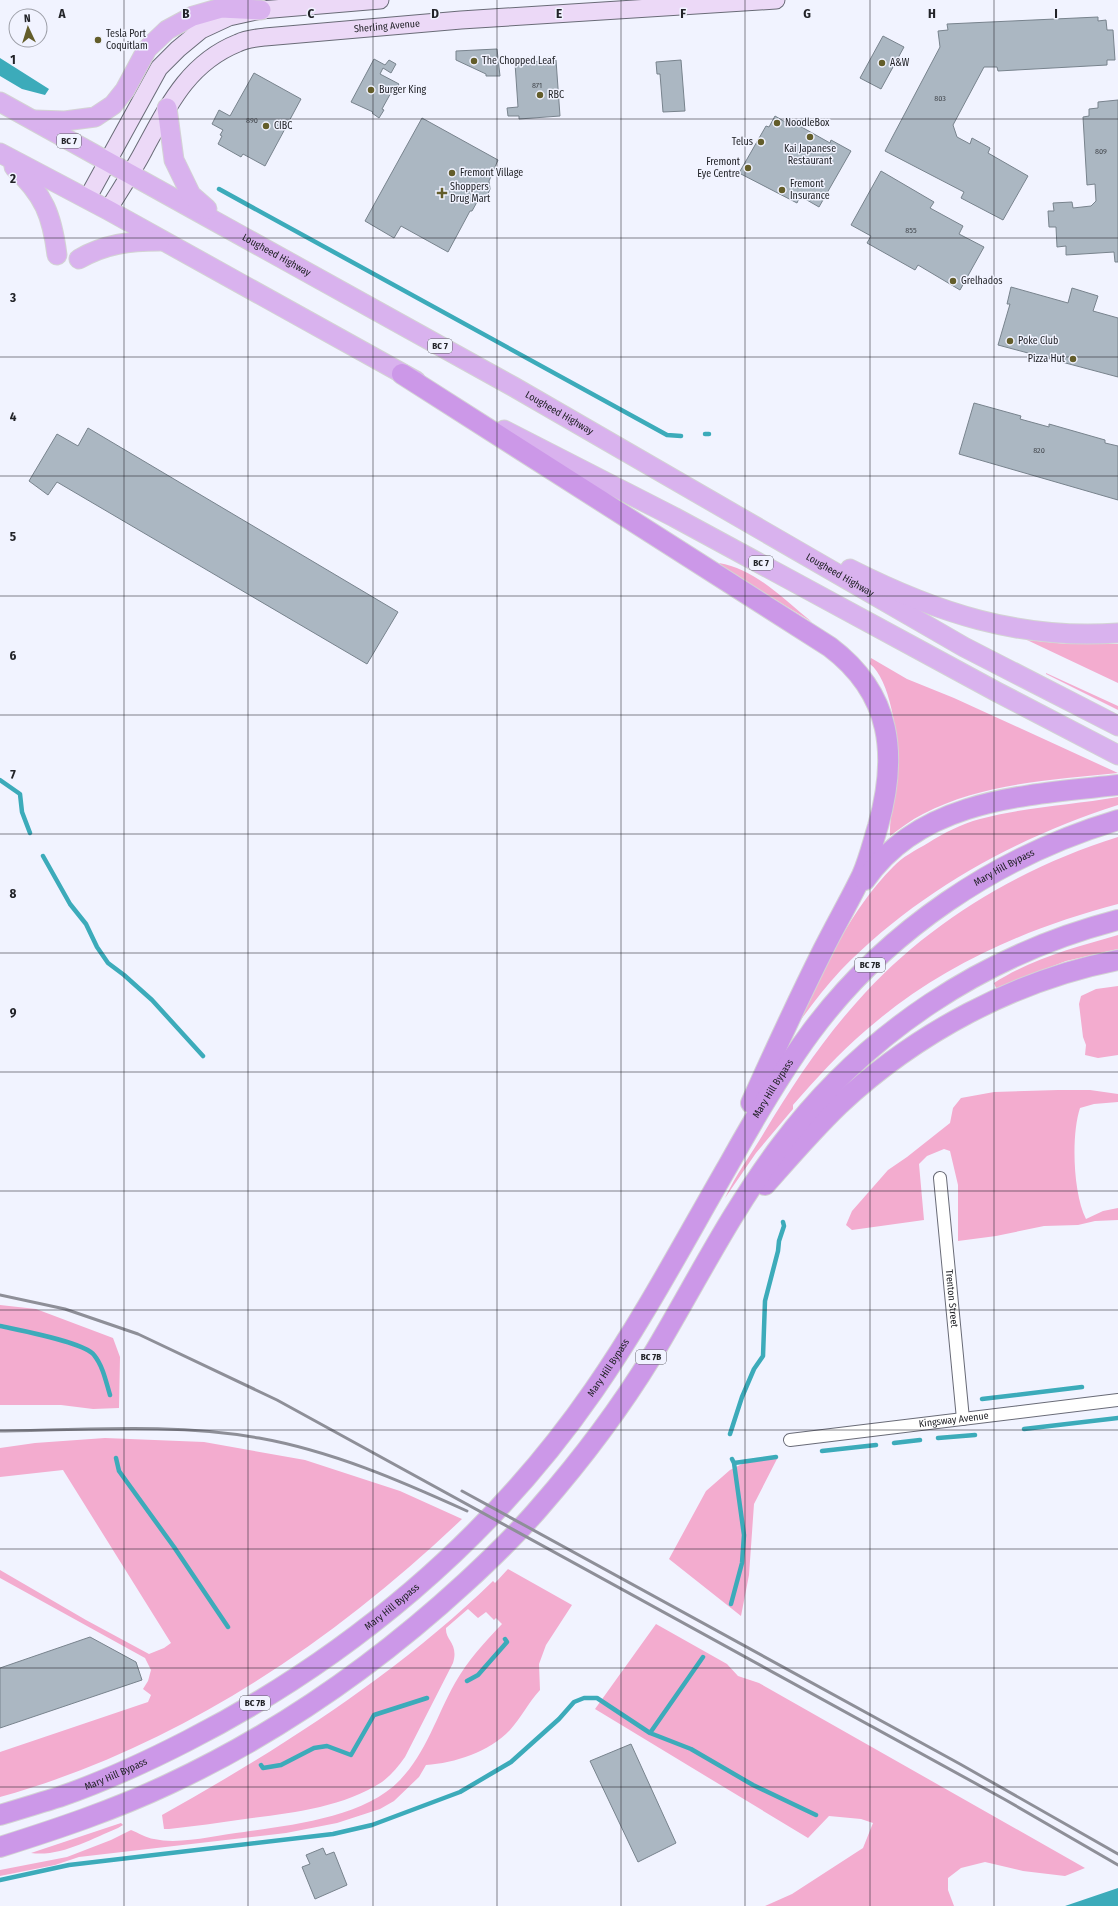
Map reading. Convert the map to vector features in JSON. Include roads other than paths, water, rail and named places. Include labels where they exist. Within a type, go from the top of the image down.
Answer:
[{"type":"highway","points":[[402,374],[807,631],[843,657],[862,677],[875,699],[885,724],[889,767],[884,803],[869,856],[848,904],[823,949],[799,999],[706,1203]]},
{"type":"highway","points":[[848,904],[870,873],[884,859],[914,834],[944,817],[986,803],[1015,797],[1118,785]]},
{"type":"highway","name":"Mary Hill Bypass","points":[[0,1815],[62,1796],[156,1757],[220,1724],[287,1683],[352,1639],[411,1591],[466,1540],[512,1494],[558,1439],[594,1390],[658,1289],[761,1106],[794,1055],[833,1005],[876,960],[924,919],[980,881],[1056,842],[1118,820]]},
{"type":"highway","name":"BC 7B","points":[[0,1847],[71,1824],[128,1802],[171,1784],[237,1749],[310,1705],[368,1665],[432,1613],[493,1557],[538,1510],[580,1459],[614,1413],[649,1361],[756,1180],[796,1124],[837,1079],[882,1037],[935,999],[1007,959],[1067,935],[1118,920]]},
{"type":"highway","points":[[724,1232],[839,1105],[877,1072],[923,1039],[963,1016],[1042,981],[1118,960]]},
{"type":"main road","points":[[87,199],[158,68],[201,30],[229,17],[261,10],[380,0]]},
{"type":"main road","name":"Sherling Avenue","points":[[108,210],[167,108],[194,71],[214,55],[238,42],[265,36],[477,19],[776,0]]},
{"type":"main road","points":[[32,120],[65,121],[95,116],[113,105],[125,90],[147,50],[166,30],[192,16],[221,8],[261,10]]},
{"type":"main road","name":"Lougheed Highway","points":[[0,102],[514,387],[964,648],[1118,726]]},
{"type":"main road","points":[[167,108],[174,160],[191,195],[230,230]]},
{"type":"main road","points":[[0,153],[39,193],[48,211],[54,231],[57,255]]},
{"type":"main road","name":"BC 7","points":[[0,153],[108,210],[161,241],[482,418],[674,517],[997,692],[1118,755]]},
{"type":"main road","points":[[78,259],[93,251],[130,241],[161,241]]},
{"type":"main road","points":[[648,465],[862,575],[922,601],[960,615],[985,622],[1041,632],[1076,634],[1118,633]]},
{"type":"street","name":"Trenton Street","points":[[940,1178],[963,1419]]},
{"type":"street","name":"Kingsway Avenue","points":[[790,1440],[1118,1400]]},
{"type":"water","points":[[0,58],[49,89],[45,95],[22,89],[0,76]]},
{"type":"water","points":[[1118,1888],[1118,1906],[1065,1906]]},
{"type":"waterway","points":[[219,189],[667,435],[681,436]]},
{"type":"waterway","points":[[0,780],[20,794],[22,812],[30,833]]},
{"type":"waterway","points":[[43,856],[70,904],[86,924],[97,947],[108,963],[152,1000],[203,1056]]},
{"type":"waterway","points":[[730,1434],[742,1397],[754,1369],[763,1356],[765,1301],[784,1226],[783,1222]]},
{"type":"waterway","points":[[0,1326],[65,1341],[88,1350],[94,1355],[100,1364],[110,1395]]},
{"type":"waterway","points":[[982,1399],[1082,1387]]},
{"type":"waterway","points":[[1024,1429],[1118,1418]]},
{"type":"waterway","points":[[938,1438],[975,1435]]},
{"type":"waterway","points":[[894,1443],[920,1440]]},
{"type":"waterway","points":[[822,1451],[876,1445]]},
{"type":"waterway","points":[[734,1463],[776,1457]]},
{"type":"waterway","points":[[116,1458],[119,1471],[174,1547],[228,1627]]},
{"type":"waterway","points":[[731,1604],[742,1563],[744,1535],[734,1463],[732,1459]]},
{"type":"waterway","points":[[467,1681],[478,1675],[507,1642],[505,1639]]},
{"type":"waterway","points":[[650,1733],[703,1657]]},
{"type":"waterway","points":[[261,1765],[263,1768],[281,1765],[314,1748],[327,1746],[351,1755],[374,1715],[427,1698]]},
{"type":"waterway","points":[[0,1880],[69,1865],[333,1834],[372,1825],[460,1792],[511,1762],[559,1719],[574,1702],[584,1698],[597,1698],[650,1733],[691,1749],[753,1785],[816,1815]]},
{"type":"railway","points":[[0,1295],[65,1309],[138,1334],[277,1400],[1004,1799],[1118,1865]]},
{"type":"railway","points":[[0,1431],[130,1428],[194,1430],[259,1438],[313,1451],[366,1468],[467,1511]]},
{"type":"railway","points":[[462,1491],[960,1764],[1118,1854]]},
{"type":"place","name":"Tesla Port Coquitlam","points":[[98,40]]},
{"type":"place","name":"The Chopped Leaf","points":[[474,61]]},
{"type":"place","name":"A&W","points":[[882,63]]},
{"type":"place","name":"Burger King","points":[[371,90]]},
{"type":"place","name":"RBC","points":[[540,95]]},
{"type":"place","name":"NoodleBox","points":[[777,123]]},
{"type":"place","name":"CIBC","points":[[266,126]]},
{"type":"place","name":"Kai Japanese Restaurant","points":[[810,137]]},
{"type":"place","name":"Telus","points":[[761,142]]},
{"type":"place","name":"Fremont Eye Centre","points":[[748,168]]},
{"type":"place","name":"Fremont Village","points":[[452,173]]},
{"type":"place","name":"Fremont Insurance","points":[[782,190]]},
{"type":"place","name":"Shoppers Drug Mart","points":[[442,193]]},
{"type":"place","name":"Grelhados","points":[[953,281]]},
{"type":"place","name":"Poke Club","points":[[1010,341]]},
{"type":"place","name":"Pizza Hut","points":[[1073,359]]}]
